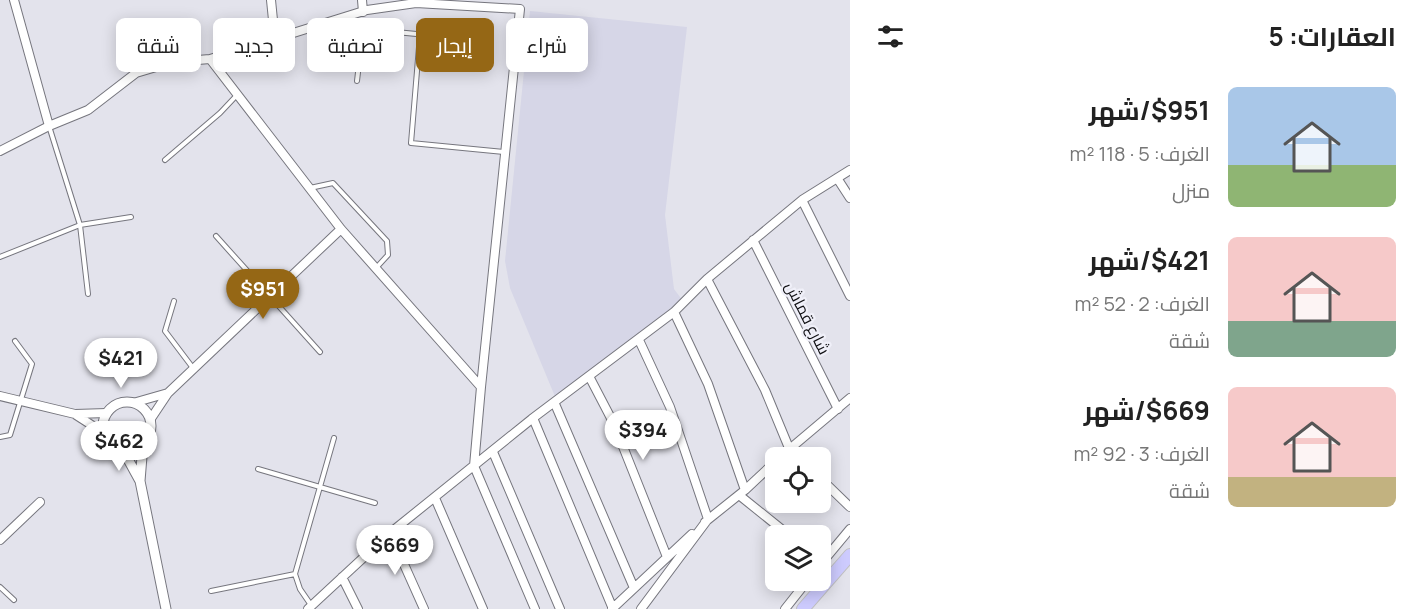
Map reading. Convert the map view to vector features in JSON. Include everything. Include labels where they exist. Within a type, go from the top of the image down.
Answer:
[{"type":"main road","points":[[803,609],[850,555]]},
{"type":"street","points":[[14,0],[49,126]]},
{"type":"street","points":[[271,0],[273,18]]},
{"type":"street","points":[[362,0],[363,12]]},
{"type":"street","points":[[345,18],[363,12],[416,3],[520,9],[474,466],[535,609]]},
{"type":"street","points":[[0,151],[49,126],[88,110],[136,73],[173,62],[213,58]]},
{"type":"street","points":[[210,59],[341,229],[481,387]]},
{"type":"street","points":[[310,607],[390,533],[533,418],[590,378],[674,312],[706,279],[802,200],[850,170]]},
{"type":"street","points":[[837,178],[850,198]]},
{"type":"street","points":[[802,200],[850,296]]},
{"type":"street","points":[[150,420],[168,393],[341,229]]},
{"type":"street","name":"شارع قماش","points":[[753,240],[838,409]]},
{"type":"street","points":[[706,279],[765,390],[789,447]]},
{"type":"street","points":[[674,312],[708,384],[742,493],[778,525]]},
{"type":"street","points":[[639,340],[670,407],[708,519]]},
{"type":"street","points":[[590,378],[614,424],[667,557]]},
{"type":"street","points":[[104,433],[107,413],[116,405],[133,403],[168,393]]},
{"type":"street","points":[[0,396],[75,414],[107,413]]},
{"type":"street","points":[[790,447],[850,398]]},
{"type":"street","points":[[123,450],[137,448],[143,444],[150,433],[150,420],[144,410],[133,403]]},
{"type":"street","points":[[555,404],[634,588]]},
{"type":"street","points":[[75,414],[104,433],[111,444],[123,450],[140,481]]},
{"type":"street","points":[[533,418],[612,609],[708,519],[742,493],[765,471]]},
{"type":"street","points":[[143,444],[140,481],[166,609]]},
{"type":"street","points":[[493,452],[560,609]]},
{"type":"street","points":[[831,489],[850,507]]},
{"type":"street","points":[[435,498],[483,609]]},
{"type":"street","points":[[0,540],[40,502]]},
{"type":"street","points":[[641,609],[708,519]]},
{"type":"street","points":[[831,551],[850,529]]},
{"type":"street","points":[[390,533],[424,609]]},
{"type":"street","points":[[342,577],[358,609]]},
{"type":"street","points":[[785,609],[799,591]]},
{"type":"lane","points":[[357,81],[358,72]]},
{"type":"lane","points":[[417,72],[411,143],[505,152]]},
{"type":"lane","points":[[165,160],[220,113],[237,94]]},
{"type":"lane","points":[[49,126],[80,225],[88,294]]},
{"type":"lane","points":[[309,189],[333,183],[387,241],[388,255],[375,268]]},
{"type":"lane","points":[[0,257],[80,225],[131,217]]},
{"type":"lane","points":[[216,236],[320,352]]},
{"type":"lane","points":[[174,301],[165,331],[193,369]]},
{"type":"lane","points":[[0,437],[10,435],[32,364],[15,340]]},
{"type":"lane","points":[[310,607],[300,589],[296,574],[334,438]]},
{"type":"lane","points":[[258,469],[375,503]]},
{"type":"lane","points":[[211,591],[296,574]]},
{"type":"lane","points":[[0,587],[14,600]]},
{"type":"shaded area","points":[[530,11],[687,27],[665,215],[674,289],[683,301],[556,399],[510,288],[505,261],[524,72],[588,72],[588,18],[529,18]]}]
